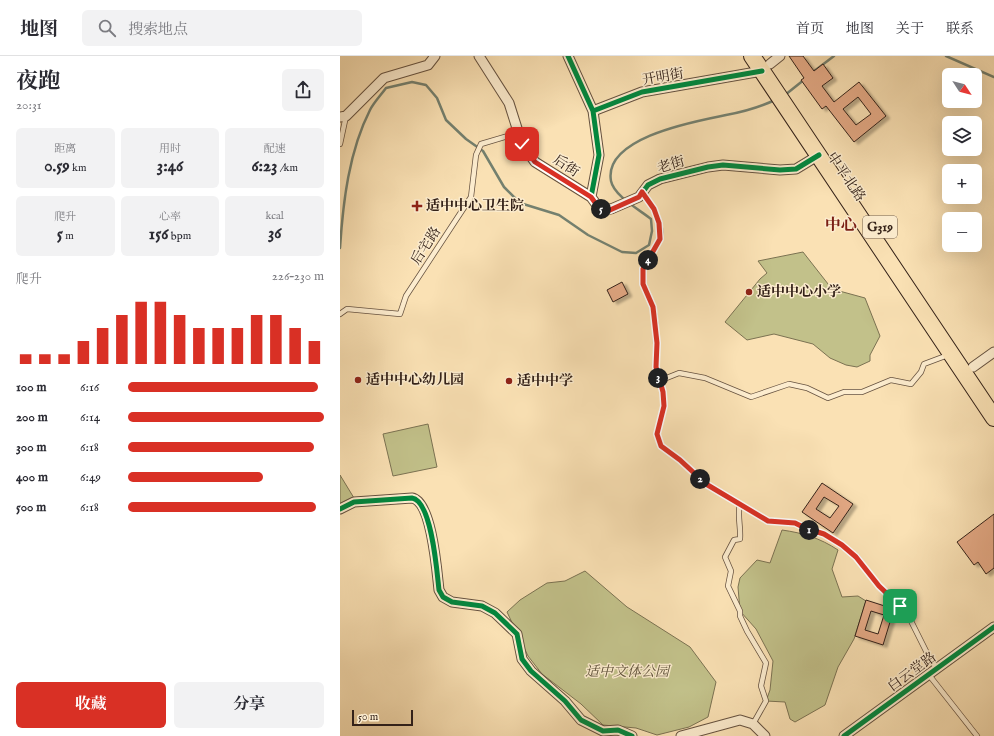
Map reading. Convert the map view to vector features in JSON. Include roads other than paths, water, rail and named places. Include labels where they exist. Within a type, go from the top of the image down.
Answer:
[{"type":"highway","name":"G319","points":[[752,56],[769,62],[819,155],[994,418]]},
{"type":"highway","name":"中平北路","points":[[769,62],[994,399]]},
{"type":"street","points":[[343,117],[384,78],[428,65],[435,56]]},
{"type":"street","name":"后街","points":[[479,56],[509,102],[522,144],[535,162],[591,197]]},
{"type":"street","points":[[568,56],[593,111],[599,155],[591,197]]},
{"type":"street","name":"开明街","points":[[593,111],[642,92],[769,62]]},
{"type":"street","name":"老街","points":[[591,197],[599,208],[610,210],[639,197],[648,185],[660,179],[708,167],[723,165],[780,170],[796,169],[819,155]]},
{"type":"street","points":[[973,367],[994,352]]},
{"type":"street","points":[[340,509],[354,502],[412,498],[418,501],[426,515],[429,525],[440,590],[443,597],[452,602],[482,606],[495,613],[517,634],[522,659],[531,671],[565,701],[581,720],[603,731],[618,730],[632,736]]},
{"type":"street","name":"白云堂路","points":[[844,736],[994,627]]},
{"type":"street","points":[[681,736],[736,720],[744,720],[753,724],[765,736]]},
{"type":"lane","points":[[340,144],[343,117]]},
{"type":"lane","name":"后宅路","points":[[340,314],[347,309],[400,314],[406,296],[471,197],[476,155],[481,144],[518,133]]},
{"type":"lane","points":[[642,192],[654,209],[659,223],[660,239],[643,269],[643,284],[653,307],[657,343],[656,367],[663,392],[664,406],[657,434],[661,446],[680,460],[706,484],[768,521],[795,523],[824,534],[842,545],[856,557],[879,586],[900,606],[910,619],[937,669]]},
{"type":"lane","points":[[659,381],[678,373],[705,378],[751,397],[789,384],[807,388],[828,398],[844,392],[862,392],[875,385],[891,380],[911,384],[921,372],[924,364],[952,354]]},
{"type":"lane","points":[[740,504],[738,514],[741,528],[740,539],[734,540],[725,557],[730,571],[728,586],[740,611],[740,616],[747,631],[766,663],[761,686],[766,701],[753,724]]},
{"type":"lane","points":[[929,675],[977,736]]},
{"type":"waterway","points":[[813,72],[834,56]]},
{"type":"waterway","points":[[946,56],[994,77]]},
{"type":"waterway","points":[[785,95],[805,79]]},
{"type":"waterway","points":[[340,248],[345,195],[357,142],[370,110],[386,88],[412,82],[426,85],[437,98],[446,120],[466,139],[483,151],[504,187],[520,203],[559,215],[588,235],[622,252],[636,253],[649,245],[652,231],[651,219],[622,197],[613,187],[611,181],[612,166],[622,153],[636,142],[675,127],[745,111],[775,100]]},
{"type":"place","name":"适中中心卫生院","points":[[417,206]]},
{"type":"place","name":"适中中心小学","points":[[749,292]]},
{"type":"place","name":"适中中心幼儿园","points":[[358,380]]},
{"type":"place","name":"适中中学","points":[[509,381]]},
{"type":"district","name":"中心","points":[[841,226]]},
{"type":"park label","name":"适中文体公园","points":[[627,672]]}]
